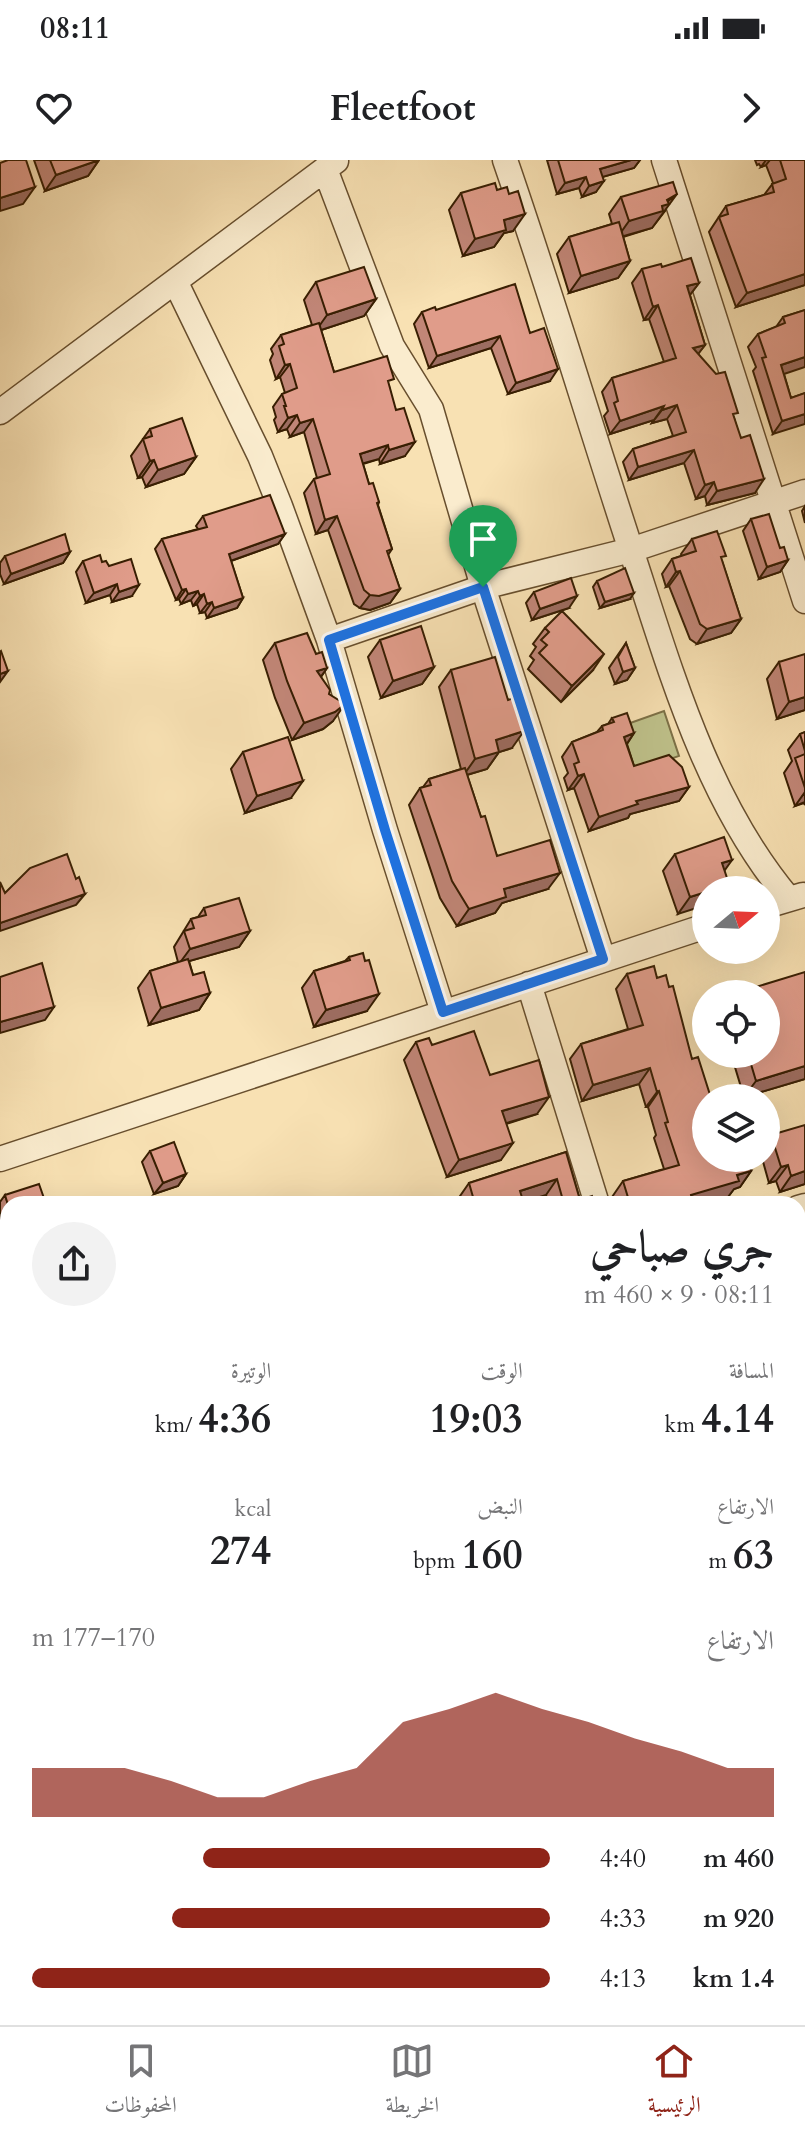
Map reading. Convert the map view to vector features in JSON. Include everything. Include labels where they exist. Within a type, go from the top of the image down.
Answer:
[{"type":"street","points":[[505,160],[546,278],[672,678],[719,788],[762,867],[797,896]]},
{"type":"street","points":[[664,160],[805,601]]},
{"type":"street","points":[[0,412],[332,165],[392,346],[431,409],[483,587],[603,959]]},
{"type":"street","points":[[176,283],[260,456],[329,640],[443,1012]]},
{"type":"street","points":[[329,640],[483,587],[631,550],[805,492]]},
{"type":"street","points":[[0,1159],[692,930]]},
{"type":"street","points":[[529,984],[595,1196]]},
{"type":"green space","points":[[664,711],[679,756],[624,775],[619,727]]},
{"type":"building","points":[[26,160],[35,187],[0,198],[0,163]]},
{"type":"building","points":[[50,160],[99,160],[56,175]]},
{"type":"building","points":[[558,160],[631,160],[600,169],[604,181],[589,186],[586,177],[565,183]]},
{"type":"building","points":[[780,160],[805,160],[805,274],[747,293],[719,217],[728,214],[726,206],[774,192],[772,184],[786,179]]},
{"type":"building","points":[[673,182],[677,194],[667,200],[669,204],[662,206],[663,211],[629,221],[621,197]]},
{"type":"building","points":[[495,183],[497,190],[507,187],[509,194],[518,191],[525,214],[504,220],[506,230],[475,239],[461,193]]},
{"type":"building","points":[[619,222],[630,261],[581,276],[569,237]]},
{"type":"building","points":[[691,258],[699,283],[687,286],[705,345],[693,348],[716,374],[725,372],[738,413],[733,414],[741,438],[750,435],[764,479],[717,491],[714,482],[705,485],[694,450],[638,467],[633,449],[686,432],[677,405],[662,410],[664,406],[620,421],[614,403],[618,401],[612,378],[676,358],[658,305],[653,307],[642,269],[661,264],[662,267]]},
{"type":"building","points":[[364,267],[376,299],[327,315],[316,282]]},
{"type":"building","points":[[515,284],[530,333],[544,328],[558,369],[516,383],[500,336],[437,356],[422,312]]},
{"type":"building","points":[[805,310],[805,357],[781,365],[791,398],[805,393],[805,414],[782,421],[762,358],[766,357],[758,334],[785,323],[783,317]]},
{"type":"building","points":[[319,323],[334,372],[387,356],[394,379],[388,381],[396,410],[404,408],[415,442],[389,450],[388,445],[360,454],[369,484],[373,483],[379,502],[392,549],[387,551],[400,589],[379,596],[370,595],[364,590],[337,516],[325,520],[314,479],[330,474],[313,419],[300,423],[297,415],[288,418],[284,406],[282,394],[297,388],[290,364],[285,365],[279,346],[284,344],[281,335]]},
{"type":"building","points":[[182,418],[196,457],[158,470],[154,460],[150,461],[143,439],[152,436],[150,429]]},
{"type":"building","points":[[270,495],[285,534],[229,554],[243,598],[214,608],[212,602],[207,604],[204,594],[200,596],[198,591],[188,594],[186,589],[182,590],[162,539],[207,527],[203,516]]},
{"type":"building","points":[[769,514],[780,548],[784,547],[788,560],[767,567],[751,519]]},
{"type":"building","points":[[717,531],[726,556],[721,557],[741,619],[707,629],[700,624],[680,571],[676,572],[672,559],[696,551],[692,539]]},
{"type":"building","points":[[65,534],[70,552],[11,574],[5,556]]},
{"type":"building","points":[[100,555],[102,562],[106,561],[109,566],[131,559],[139,585],[119,592],[117,584],[94,593],[83,561]]},
{"type":"building","points":[[625,568],[634,593],[605,602],[597,581]]},
{"type":"building","points":[[571,578],[577,596],[540,609],[534,592]]},
{"type":"building","points":[[562,611],[604,654],[572,686],[539,653],[547,645],[541,640],[549,632],[545,628]]},
{"type":"building","points":[[421,626],[434,667],[393,681],[380,640]]},
{"type":"building","points":[[307,633],[316,654],[322,652],[327,668],[317,671],[330,690],[329,694],[345,704],[335,712],[304,723],[275,643]]},
{"type":"building","points":[[626,643],[635,668],[623,672],[618,657]]},
{"type":"building","points":[[0,652],[8,671],[0,674]]},
{"type":"building","points":[[805,654],[805,697],[789,702],[779,662]]},
{"type":"building","points":[[495,657],[508,700],[514,698],[524,731],[496,740],[499,752],[475,759],[451,670]]},
{"type":"building","points":[[627,713],[634,733],[624,737],[634,766],[669,755],[682,767],[689,787],[636,801],[638,804],[599,817],[584,774],[578,776],[574,764],[579,762],[572,742],[603,730],[602,726],[614,722],[612,718]]},
{"type":"building","points":[[805,732],[805,751],[800,734]]},
{"type":"building","points":[[288,737],[303,781],[257,796],[243,752]]},
{"type":"building","points":[[805,754],[805,788],[795,758]]},
{"type":"building","points":[[465,768],[497,856],[550,840],[560,873],[504,889],[506,897],[469,909],[452,881],[420,788],[431,785],[429,779]]},
{"type":"building","points":[[724,837],[732,860],[722,863],[726,876],[692,876],[690,897],[675,854]]},
{"type":"building","points":[[67,854],[85,894],[0,923],[0,882],[5,893],[30,868]]},
{"type":"building","points":[[239,898],[250,931],[190,949],[184,931],[194,928],[191,919],[206,915],[204,908]]},
{"type":"building","points":[[363,953],[365,961],[369,960],[379,994],[326,1010],[314,971]]},
{"type":"building","points":[[188,959],[193,975],[204,972],[210,993],[161,1008],[150,971]]},
{"type":"building","points":[[42,963],[54,1007],[0,1022],[0,977]]},
{"type":"building","points":[[654,966],[657,978],[666,975],[669,987],[673,986],[692,1068],[701,1068],[707,1084],[692,1084],[692,1172],[748,1172],[737,1175],[739,1181],[691,1196],[628,1196],[623,1181],[679,1165],[665,1123],[668,1122],[659,1091],[650,1068],[593,1085],[581,1044],[643,1025],[627,974]]},
{"type":"building","points":[[805,972],[805,1066],[756,1081],[752,1068],[780,1068],[779,980]]},
{"type":"building","points":[[474,1031],[490,1075],[539,1060],[549,1097],[502,1111],[513,1143],[459,1160],[416,1042],[429,1038],[432,1045]]},
{"type":"building","points":[[805,1125],[805,1171],[791,1176],[788,1165],[781,1167],[780,1132]]},
{"type":"building","points":[[174,1142],[186,1174],[163,1183],[150,1151]]},
{"type":"building","points":[[566,1152],[579,1196],[562,1196],[557,1179],[520,1191],[522,1196],[473,1196],[469,1183]]},
{"type":"building","points":[[39,1184],[43,1196],[5,1196]]},
{"type":"route","points":[[483,587],[603,959],[443,1012],[329,640],[483,587]]}]
